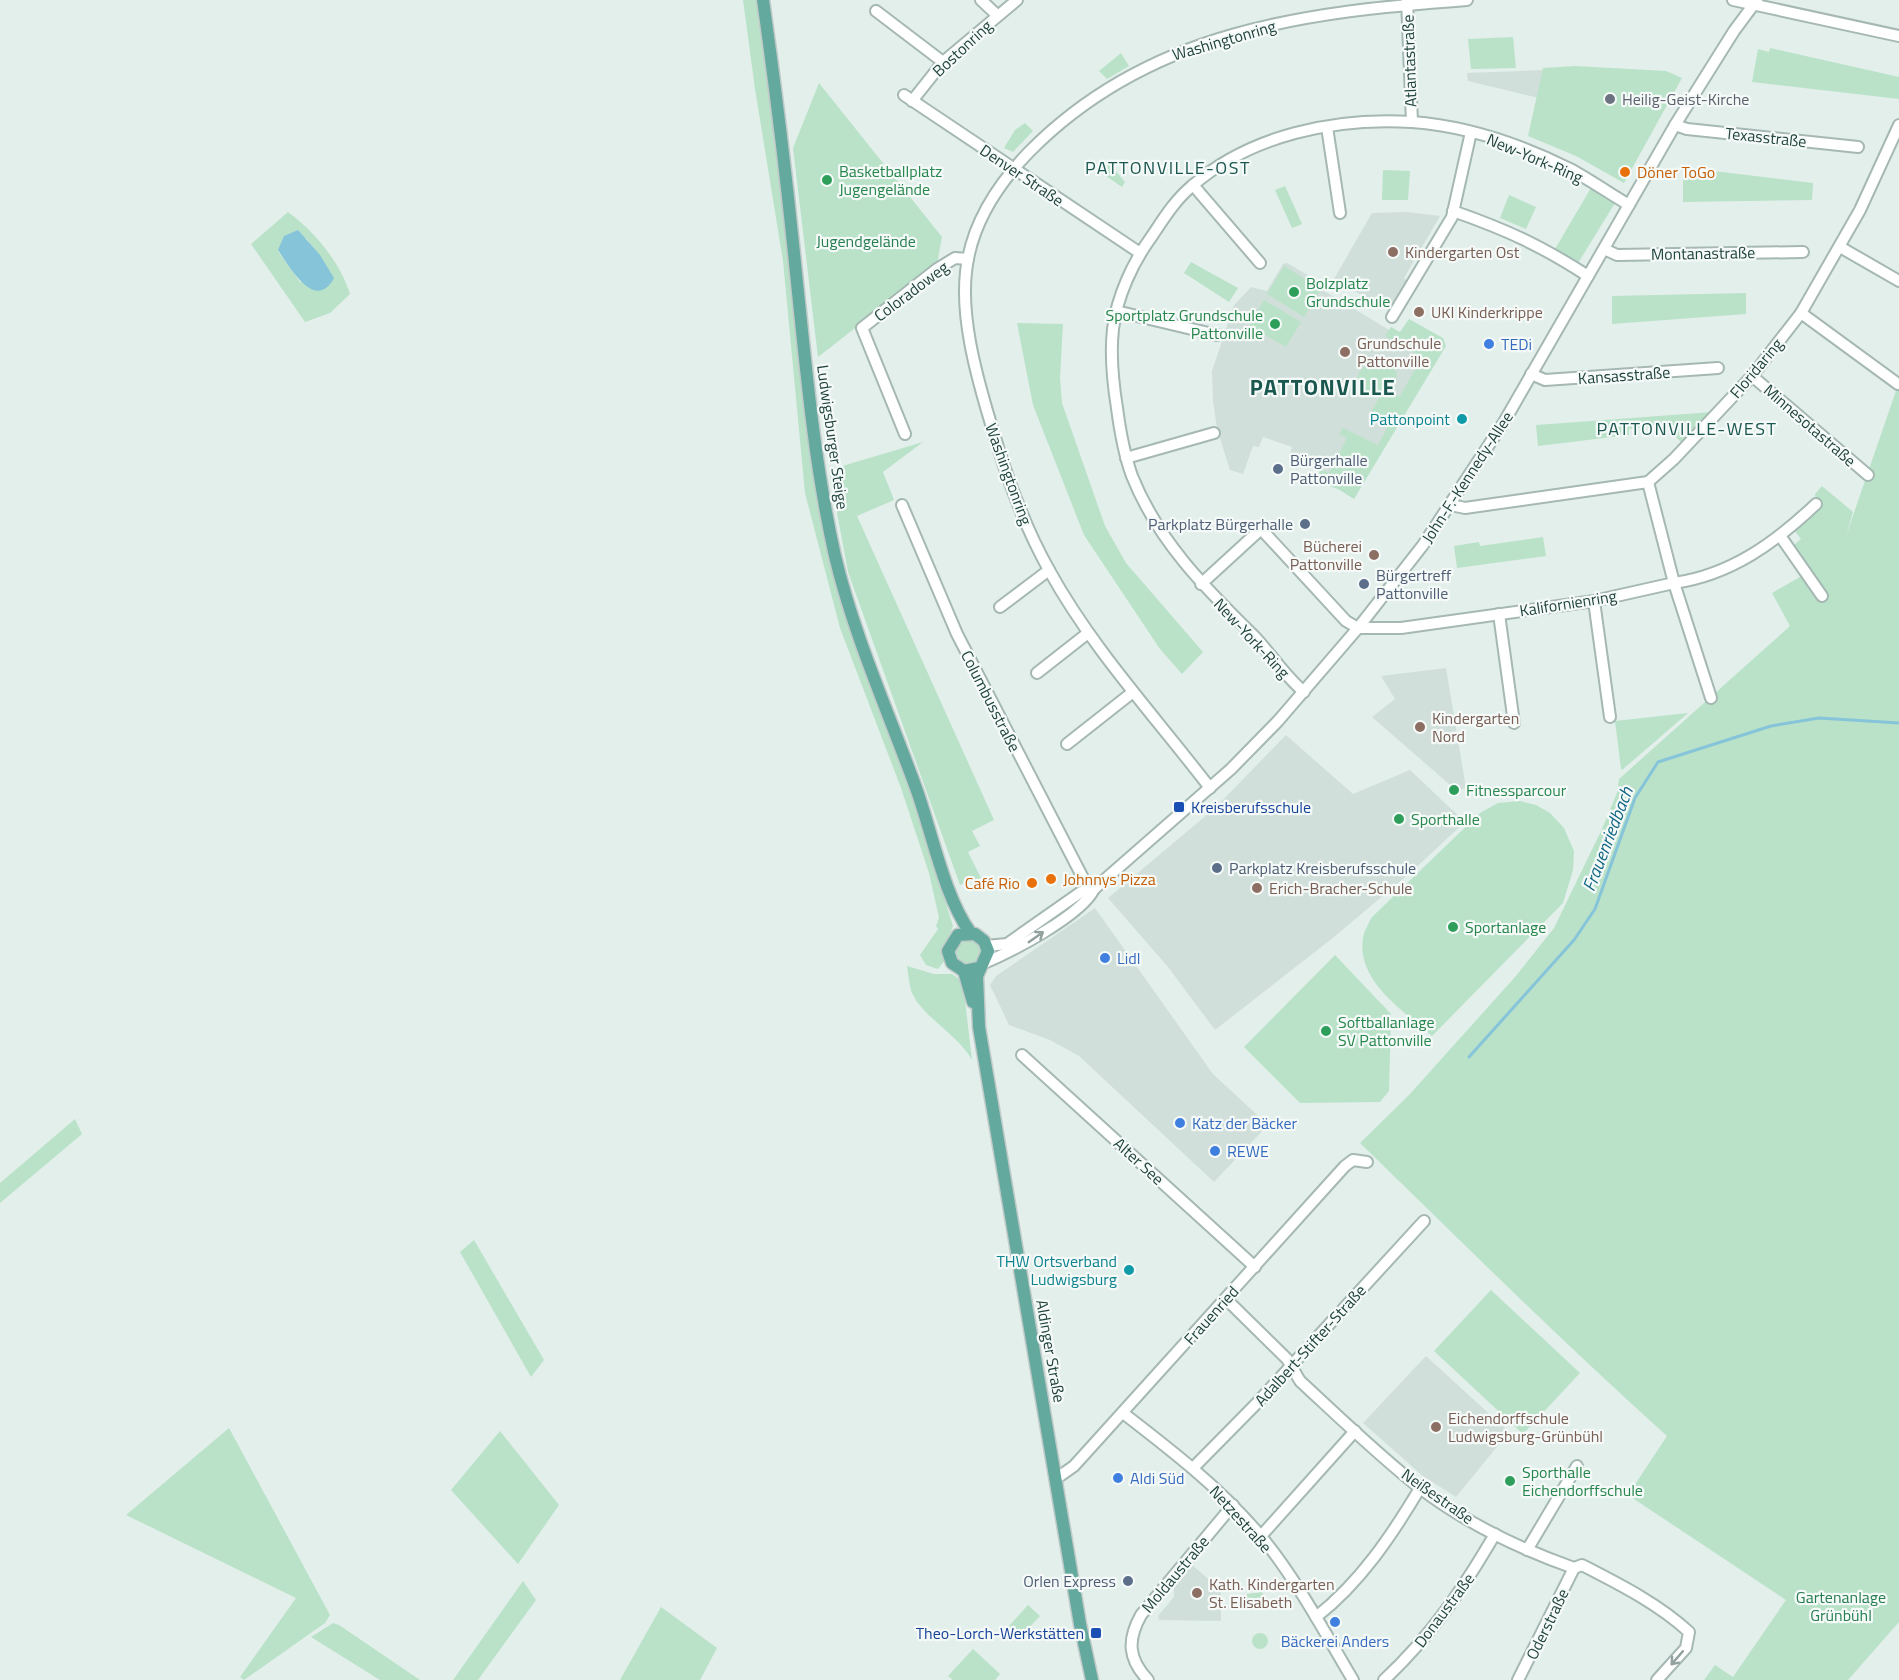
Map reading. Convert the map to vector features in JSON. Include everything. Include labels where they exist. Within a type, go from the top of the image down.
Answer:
[{"type":"main road","name":"Ludwigsburger Steige","points":[[763,0],[783,144],[811,414],[826,514],[851,615],[916,789],[951,896]]},
{"type":"main road","points":[[951,896],[970,933],[980,937],[986,946],[977,986],[979,1027]]},
{"type":"main road","points":[[951,896],[955,927],[949,957],[955,967],[964,971],[982,965]]},
{"type":"main road","points":[[953,939],[970,933]]},
{"type":"main road","points":[[964,971],[979,1027]]},
{"type":"main road","name":"Aldinger Straße","points":[[979,1027],[1092,1680]]},
{"type":"street","points":[[981,0],[997,15]]},
{"type":"street","name":"Bostonring","points":[[908,98],[943,62],[1017,0]]},
{"type":"street","name":"Washingtonring","points":[[1210,788],[1088,633],[1049,570],[1005,469],[982,395],[965,300],[968,259],[975,232],[985,210],[1012,169],[1053,128],[1090,98],[1154,62],[1208,42],[1316,15],[1407,2],[1467,0]]},
{"type":"street","points":[[1733,0],[1755,2],[1899,36]]},
{"type":"street","name":"Atlantastraße","points":[[1407,2],[1412,122]]},
{"type":"street","name":"John-F.-Kennedy-Allee","points":[[982,965],[1030,942],[1088,899],[1094,889],[1210,788],[1253,747],[1304,692],[1358,628],[1423,545],[1504,422],[1675,125],[1755,2]]},
{"type":"street","points":[[876,11],[943,62]]},
{"type":"street","name":"Denver Straße","points":[[908,98],[1140,253]]},
{"type":"street","name":"New-York-Ring","points":[[1304,692],[1261,643],[1201,584],[1161,531],[1142,499],[1126,458],[1114,388],[1113,341],[1116,311],[1140,253],[1168,212],[1193,185],[1255,147],[1309,129],[1327,126],[1412,122],[1471,132],[1524,149],[1570,169],[1629,205]]},
{"type":"street","name":"Texasstraße","points":[[1675,125],[1687,129],[1857,147]]},
{"type":"street","name":"Floridaring","points":[[1648,482],[1681,452],[1752,376],[1801,313],[1840,247],[1896,143],[1899,125]]},
{"type":"street","points":[[1327,126],[1340,213]]},
{"type":"street","name":"New-York-Ring","points":[[1392,317],[1453,211],[1471,132]]},
{"type":"street","points":[[1193,185],[1260,263]]},
{"type":"street","points":[[1453,211],[1510,231],[1544,247],[1588,276]]},
{"type":"street","points":[[1840,247],[1899,281]]},
{"type":"street","name":"Montanastraße","points":[[1604,249],[1617,255],[1803,252]]},
{"type":"street","name":"Coloradoweg","points":[[904,434],[862,328],[955,258],[968,259]]},
{"type":"street","points":[[1116,311],[1216,335]]},
{"type":"street","points":[[1801,313],[1899,384]]},
{"type":"street","name":"Kansasstraße","points":[[1531,374],[1545,380],[1718,368]]},
{"type":"street","name":"Minnesotastraße","points":[[1752,376],[1868,475]]},
{"type":"street","points":[[1126,458],[1214,433]]},
{"type":"street","points":[[1451,505],[1465,508],[1648,482],[1674,583],[1711,698]]},
{"type":"street","name":"Kalifornienring","points":[[1358,628],[1401,628],[1594,601],[1674,583],[1731,565],[1767,547],[1816,504]]},
{"type":"street","name":"Columbusstraße","points":[[902,505],[957,634],[1084,880],[1094,889]]},
{"type":"street","name":"New-York-Ring","points":[[1201,584],[1261,529],[1346,621],[1358,628]]},
{"type":"street","points":[[1781,537],[1822,596]]},
{"type":"street","points":[[1000,607],[1049,570]]},
{"type":"street","points":[[1594,601],[1610,717]]},
{"type":"street","points":[[1499,614],[1515,723]]},
{"type":"street","points":[[1037,673],[1088,633]]},
{"type":"street","points":[[1067,744],[1133,692]]},
{"type":"street","name":"John-F.-Kennedy-Allee","points":[[986,946],[1007,944],[1081,892],[1094,889]]},
{"type":"street","name":"Alter See","points":[[1022,1055],[1255,1267]]},
{"type":"street","name":"Frauenried","points":[[1057,1478],[1074,1466],[1349,1163],[1357,1160],[1367,1162]]},
{"type":"street","name":"Adalbert-Stifter-Straße","points":[[1193,1468],[1291,1367],[1424,1221]]},
{"type":"street","name":"Neißestraße","points":[[1227,1299],[1287,1359],[1300,1381],[1420,1488],[1457,1513],[1527,1550],[1574,1568],[1582,1565],[1628,1589],[1689,1632],[1686,1648],[1657,1680]]},
{"type":"street","name":"Netzestraße","points":[[1123,1413],[1193,1468],[1233,1505],[1261,1536],[1316,1617],[1353,1680]]},
{"type":"street","points":[[1261,1536],[1355,1431]]},
{"type":"street","points":[[1527,1550],[1577,1466]]},
{"type":"street","points":[[1316,1617],[1330,1606],[1370,1562],[1420,1488]]},
{"type":"street","name":"Moldaustraße","points":[[1148,1680],[1131,1654],[1134,1628],[1141,1615],[1233,1505]]},
{"type":"street","name":"Donaustraße","points":[[1384,1680],[1462,1592],[1495,1534]]},
{"type":"street","name":"Oderstraße","points":[[1518,1680],[1574,1568]]},
{"type":"shaded area","points":[[1568,69],[1539,98],[1468,81],[1467,73]]},
{"type":"shaded area","points":[[1407,212],[1440,216],[1404,278],[1409,282],[1395,306],[1389,302],[1385,309],[1334,279],[1372,213]]},
{"type":"shaded area","points":[[1287,263],[1326,286],[1324,291],[1433,356],[1358,483],[1318,471],[1289,457],[1292,447],[1263,437],[1259,447],[1253,446],[1243,474],[1230,470],[1217,429],[1212,371],[1234,305],[1251,287],[1267,291],[1283,264]]},
{"type":"shaded area","name":"Kindergarten Nord","points":[[1446,668],[1466,788],[1457,791],[1372,717],[1395,699],[1381,676]]},
{"type":"shaded area","name":"Erich-Bracher-Schule","points":[[1286,735],[1353,794],[1410,770],[1465,822],[1410,873],[1334,937],[1215,1030],[1168,967],[1108,898],[1215,808]]},
{"type":"shaded area","points":[[1095,908],[1213,1074],[1268,1125],[1214,1182],[1079,1056],[1050,1040],[1009,1025],[990,985],[996,976]]},
{"type":"shaded area","name":"Eichendorffschule Ludwigsburg-Grünbühl","points":[[1426,1356],[1509,1432],[1456,1497],[1423,1476],[1363,1423]]},
{"type":"shaded area","name":"Kath. Kindergarten St. Elisabeth","points":[[1192,1565],[1221,1590],[1221,1621],[1159,1620],[1158,1616],[1174,1597],[1174,1587]]},
{"type":"green space","points":[[743,0],[761,0],[821,505],[953,926],[945,948],[946,959],[938,969],[926,965],[920,955],[938,929],[936,926],[939,918],[929,873],[901,788],[840,628],[805,493],[783,261]]},
{"type":"green space","points":[[1513,37],[1516,68],[1471,69],[1468,39]]},
{"type":"green space","points":[[1770,48],[1899,77],[1899,99],[1752,82],[1758,49],[1769,52]]},
{"type":"green space","points":[[1121,53],[1129,66],[1107,79],[1099,71]]},
{"type":"green space","points":[[1575,66],[1666,71],[1682,78],[1624,183],[1576,156],[1528,136],[1543,68]]},
{"type":"green space","name":"Jugendgelände","points":[[819,83],[942,237],[937,264],[818,357],[793,148]]},
{"type":"green space","points":[[1025,123],[1033,131],[1013,152],[1004,148],[1015,130]]},
{"type":"green space","points":[[1109,163],[1125,182],[1122,187],[1106,176],[1103,170]]},
{"type":"green space","points":[[1697,169],[1813,183],[1812,200],[1683,202],[1683,171],[1696,174]]},
{"type":"green space","points":[[1383,170],[1410,171],[1408,200],[1382,200]]},
{"type":"green space","points":[[1285,186],[1302,224],[1292,228],[1275,190]]},
{"type":"green space","points":[[1591,188],[1615,203],[1578,263],[1555,249]]},
{"type":"green space","points":[[1509,195],[1536,207],[1526,229],[1500,218]]},
{"type":"green space","points":[[288,212],[317,238],[333,259],[350,294],[330,313],[305,322],[251,244]],"holes":[[[306,238],[334,278],[300,282],[278,251]]]},
{"type":"green space","points":[[1191,262],[1238,288],[1229,302],[1184,273]]},
{"type":"green space","name":"Bolzplatz Grundschule","points":[[1284,266],[1321,289],[1304,317],[1267,294]]},
{"type":"green space","points":[[1746,293],[1746,314],[1612,324],[1612,296]]},
{"type":"green space","name":"Sportplatz Grundschule Pattonville","points":[[1264,300],[1301,322],[1286,347],[1249,326]]},
{"type":"green space","points":[[1409,319],[1443,338],[1446,346],[1354,499],[1338,489],[1317,482],[1320,469],[1329,473],[1347,438],[1339,434],[1343,428],[1378,445],[1388,426],[1369,416],[1381,394],[1364,391],[1358,376],[1361,370],[1374,362],[1389,364],[1396,370],[1396,381],[1392,387],[1382,393],[1400,396],[1422,357],[1385,336],[1391,327],[1400,332]]},
{"type":"green space","points":[[1017,323],[1063,324],[1060,378],[1062,403],[1105,526],[1126,563],[1203,652],[1182,674],[1160,649],[1084,535],[1033,405]]},
{"type":"green space","name":"Gartenanlage Grünbühl","points":[[1899,382],[1899,1622],[1848,1680],[1704,1680],[1715,1665],[1733,1677],[1786,1600],[1628,1495],[1667,1436],[1551,1329],[1360,1143],[1409,1095],[1515,977],[1554,928],[1602,829],[1617,793],[1619,779],[1790,626],[1772,593],[1807,573],[1790,548],[1801,539],[1792,527],[1816,504],[1815,494],[1822,486],[1853,512],[1846,536]]},
{"type":"green space","points":[[1713,412],[1683,444],[1664,425],[1629,429],[1629,435],[1538,446],[1536,425]]},
{"type":"green space","points":[[923,442],[883,472],[894,500],[857,516],[994,820],[972,831],[980,846],[968,852],[981,878],[960,885],[848,572],[829,470]]},
{"type":"green space","points":[[1543,537],[1546,556],[1457,568],[1454,546],[1479,542],[1480,546]]},
{"type":"green space","points":[[1688,713],[1622,770],[1621,769],[1615,721]]},
{"type":"green space","name":"Sportanlage","points":[[1520,801],[1536,805],[1550,813],[1564,828],[1574,851],[1573,870],[1563,903],[1432,1036],[1384,994],[1374,981],[1363,954],[1364,933],[1372,917],[1480,813],[1498,803]]},
{"type":"green space","points":[[967,938],[977,942],[981,952],[977,962],[967,966],[957,962],[953,952],[957,942]]},
{"type":"green space","name":"Softballanlage SV Pattonville","points":[[1335,955],[1391,1014],[1389,1091],[1380,1102],[1300,1103],[1244,1047]]},
{"type":"green space","points":[[907,966],[934,974],[952,974],[959,979],[964,992],[972,1060],[958,1042],[915,999]]},
{"type":"green space","points":[[75,1119],[82,1134],[0,1203],[0,1183]]},
{"type":"green space","points":[[474,1240],[544,1360],[531,1377],[460,1252]]},
{"type":"green space","points":[[1491,1290],[1580,1373],[1523,1434],[1434,1351]]},
{"type":"green space","points":[[229,1428],[330,1615],[325,1623],[244,1680],[240,1677],[296,1598],[126,1515]]},
{"type":"green space","points":[[500,1431],[559,1505],[518,1564],[451,1490]]},
{"type":"green space","points":[[523,1581],[536,1600],[478,1680],[453,1680]]},
{"type":"green space","points":[[1262,1592],[1269,1604],[1245,1607],[1247,1594]]},
{"type":"green space","points":[[1028,1605],[1040,1616],[1020,1637],[1008,1627]]},
{"type":"green space","points":[[661,1607],[717,1648],[700,1680],[620,1680]]},
{"type":"green space","points":[[333,1623],[420,1680],[380,1680],[311,1637]]},
{"type":"green space","points":[[1260,1633],[1266,1635],[1268,1641],[1266,1647],[1260,1649],[1254,1647],[1252,1641],[1254,1635]]},
{"type":"green space","points":[[973,1649],[1000,1674],[995,1680],[953,1680],[948,1676]]},
{"type":"water","points":[[298,230],[320,255],[334,278],[327,288],[319,291],[303,283],[278,250],[284,236]]},
{"type":"waterway","name":"Frauenriedbach","points":[[1469,1057],[1574,940],[1595,909],[1635,798],[1658,762],[1771,726],[1819,718],[1899,723]]},
{"type":"place","name":"Heilig-Geist-Kirche","points":[[1610,99]]},
{"type":"place","name":"Döner ToGo","points":[[1625,172]]},
{"type":"place","name":"Basketballplatz Jugengelände","points":[[827,180]]},
{"type":"place","name":"Kindergarten Ost","points":[[1393,252]]},
{"type":"place","name":"Bolzplatz Grundschule","points":[[1294,292]]},
{"type":"place","name":"UKI Kinderkrippe","points":[[1419,312]]},
{"type":"place","name":"Sportplatz Grundschule Pattonville","points":[[1275,324]]},
{"type":"place","name":"TEDi","points":[[1489,344]]},
{"type":"place","name":"Grundschule Pattonville","points":[[1345,352]]},
{"type":"place","name":"Pattonpoint","points":[[1462,419]]},
{"type":"place","name":"Bürgerhalle Pattonville","points":[[1278,469]]},
{"type":"place","name":"Parkplatz Bürgerhalle","points":[[1305,524]]},
{"type":"place","name":"Bücherei Pattonville","points":[[1374,555]]},
{"type":"place","name":"Bürgertreff Pattonville","points":[[1364,584]]},
{"type":"place","name":"Kindergarten Nord","points":[[1420,727]]},
{"type":"place","name":"Fitnessparcour","points":[[1454,790]]},
{"type":"place","name":"Kreisberufsschule","points":[[1179,807]]},
{"type":"place","name":"Sporthalle","points":[[1399,819]]},
{"type":"place","name":"Parkplatz Kreisberufsschule","points":[[1217,868]]},
{"type":"place","name":"Johnnys Pizza","points":[[1051,879]]},
{"type":"place","name":"Café Rio","points":[[1032,883]]},
{"type":"place","name":"Erich-Bracher-Schule","points":[[1257,888]]},
{"type":"place","name":"Sportanlage","points":[[1453,927]]},
{"type":"place","name":"Lidl","points":[[1105,958]]},
{"type":"place","name":"Softballanlage SV Pattonville","points":[[1326,1031]]},
{"type":"place","name":"Katz der Bäcker","points":[[1180,1123]]},
{"type":"place","name":"REWE","points":[[1215,1151]]},
{"type":"place","name":"THW Ortsverband Ludwigsburg","points":[[1129,1270]]},
{"type":"place","name":"Eichendorffschule Ludwigsburg-Grünbühl","points":[[1436,1427]]},
{"type":"place","name":"Aldi Süd","points":[[1118,1478]]},
{"type":"place","name":"Sporthalle Eichendorffschule","points":[[1510,1481]]},
{"type":"place","name":"Orlen Express","points":[[1128,1581]]},
{"type":"place","name":"Kath. Kindergarten St. Elisabeth","points":[[1197,1593]]},
{"type":"place","name":"Bäckerei Anders","points":[[1335,1622]]},
{"type":"place","name":"Theo-Lorch-Werkstätten","points":[[1096,1633]]},
{"type":"district","name":"PATTONVILLE-OST","points":[[1168,168]]},
{"type":"district","name":"PATTONVILLE","points":[[1323,387]]},
{"type":"district","name":"PATTONVILLE-WEST","points":[[1687,429]]}]
